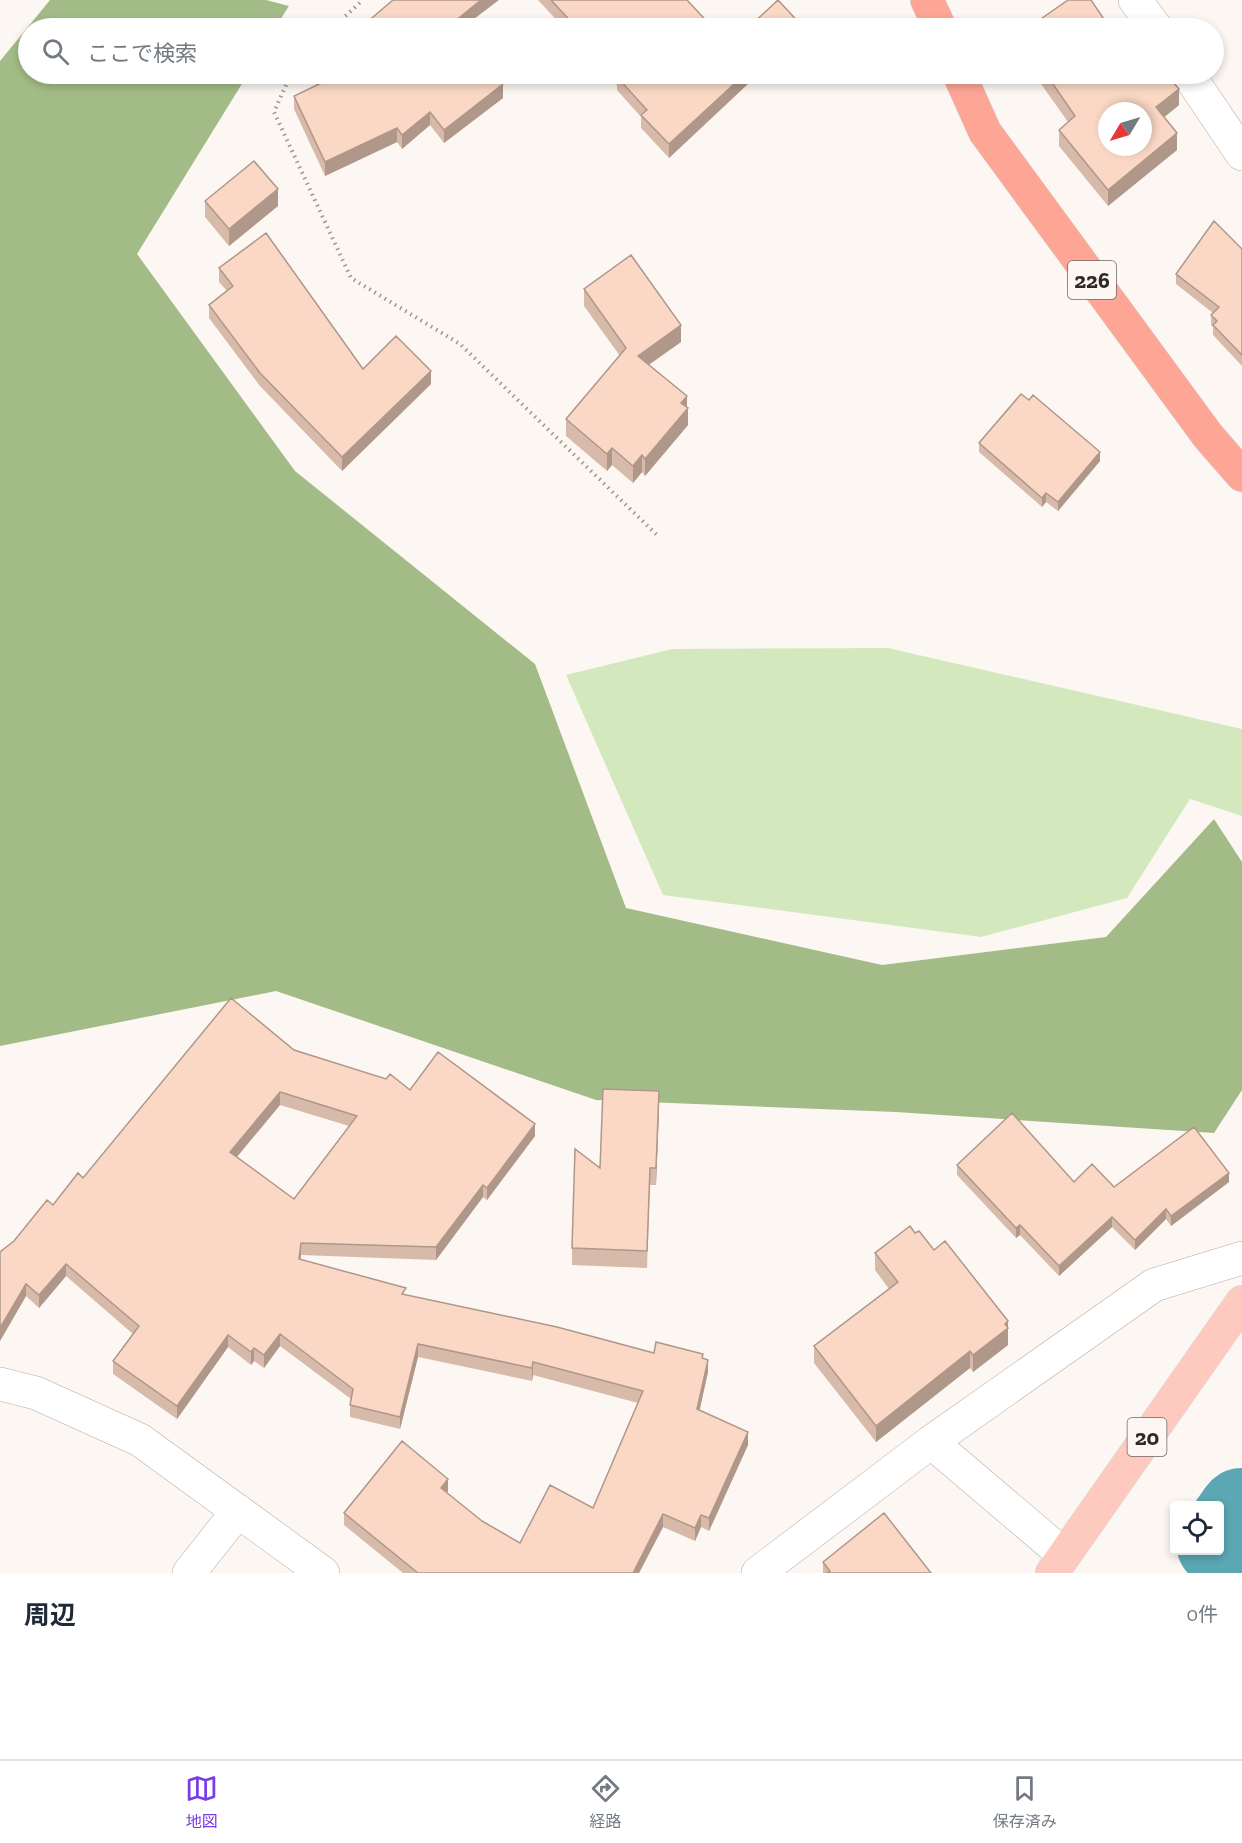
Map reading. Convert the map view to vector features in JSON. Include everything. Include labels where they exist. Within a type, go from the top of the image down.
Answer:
[{"type":"highway","points":[[927,0],[935,18]]},
{"type":"highway","name":"226","points":[[963,84],[985,132],[1208,436],[1242,475]]},
{"type":"main road","name":"20","points":[[1058,1564],[1242,1302]]},
{"type":"street","points":[[1135,0],[1148,18]]},
{"type":"street","points":[[1195,84],[1242,154]]},
{"type":"street","points":[[758,1573],[931,1442],[1154,1285],[1242,1258]]},
{"type":"street","points":[[0,1384],[36,1393],[140,1440],[323,1573]]},
{"type":"street","points":[[931,1442],[1058,1564]]},
{"type":"street","points":[[189,1573],[238,1510]]},
{"type":"path","points":[[343,18],[363,0]]},
{"type":"path","points":[[287,84],[274,112],[351,278],[460,344],[659,537]]},
{"type":"green space","points":[[50,0],[266,0],[289,6],[281,18],[35,18]]},
{"type":"green space","points":[[18,39],[18,84],[242,84],[137,254],[295,471],[535,664],[626,908],[882,965],[1106,937],[1214,819],[1242,862],[1242,1090],[1214,1133],[896,1112],[596,1100],[276,991],[0,1046],[0,61]]},
{"type":"green space","points":[[888,648],[1242,729],[1242,816],[1190,799],[1127,898],[981,937],[663,895],[566,675],[672,649]]},
{"type":"building","points":[[393,0],[481,0],[459,18],[372,18]]},
{"type":"building","points":[[551,0],[687,0],[704,18],[568,18]]},
{"type":"building","points":[[778,0],[795,18],[759,18]]},
{"type":"building","points":[[1068,0],[1091,0],[1103,18],[1042,18]]},
{"type":"building","points":[[319,84],[503,84],[444,130],[430,112],[402,135],[397,128],[325,162],[294,96]]},
{"type":"building","points":[[623,84],[734,84],[669,144],[641,115],[647,110]]},
{"type":"building","points":[[1053,84],[1175,84],[1179,89],[1156,107],[1177,133],[1152,154],[1152,102],[1098,102],[1098,156],[1149,156],[1108,190],[1059,130],[1075,116]]},
{"type":"building","points":[[254,161],[278,189],[229,229],[205,201]]},
{"type":"building","points":[[1214,221],[1242,249],[1242,355],[1213,325],[1217,321],[1211,315],[1219,307],[1176,274]]},
{"type":"building","points":[[266,233],[363,369],[396,336],[431,371],[342,457],[260,373],[209,305],[233,286],[219,268]]},
{"type":"building","points":[[631,255],[681,325],[638,356],[687,396],[681,403],[688,408],[645,459],[642,455],[633,466],[612,448],[607,454],[566,419],[626,348],[584,289]]},
{"type":"building","points":[[1021,394],[1029,400],[1033,395],[1100,452],[1058,502],[1046,493],[1042,498],[979,443]]},
{"type":"building","points":[[231,998],[294,1050],[386,1079],[390,1074],[410,1090],[438,1052],[535,1124],[487,1188],[483,1185],[436,1247],[301,1243],[299,1259],[406,1288],[402,1294],[557,1327],[654,1353],[656,1342],[703,1354],[702,1358],[708,1360],[697,1409],[748,1432],[709,1518],[701,1515],[695,1528],[663,1514],[633,1573],[418,1573],[344,1513],[402,1441],[448,1479],[441,1488],[482,1521],[520,1543],[550,1485],[593,1508],[643,1391],[533,1362],[532,1368],[418,1344],[400,1417],[350,1405],[353,1389],[280,1334],[264,1355],[254,1348],[251,1352],[228,1335],[177,1406],[113,1361],[139,1326],[66,1264],[39,1295],[26,1284],[0,1328],[0,1252],[14,1241],[47,1200],[53,1205],[78,1173],[83,1178]],"holes":[[[280,1092],[357,1116],[294,1199],[230,1152]]]},
{"type":"building","points":[[603,1089],[659,1091],[656,1168],[650,1168],[647,1251],[572,1248],[575,1149],[600,1168]]},
{"type":"building","points":[[1012,1113],[1074,1182],[1092,1164],[1114,1187],[1194,1127],[1229,1173],[1171,1216],[1166,1209],[1135,1240],[1112,1217],[1059,1266],[1020,1225],[1016,1228],[957,1165]]},
{"type":"building","points":[[910,1226],[915,1233],[919,1231],[934,1250],[945,1241],[1008,1321],[1005,1324],[1008,1328],[973,1355],[970,1351],[876,1426],[814,1346],[898,1282],[875,1253]]},
{"type":"building","points":[[884,1513],[931,1573],[827,1573],[830,1571],[823,1562]]},
{"type":"waterway","points":[[1224,1537],[1242,1512]]}]
